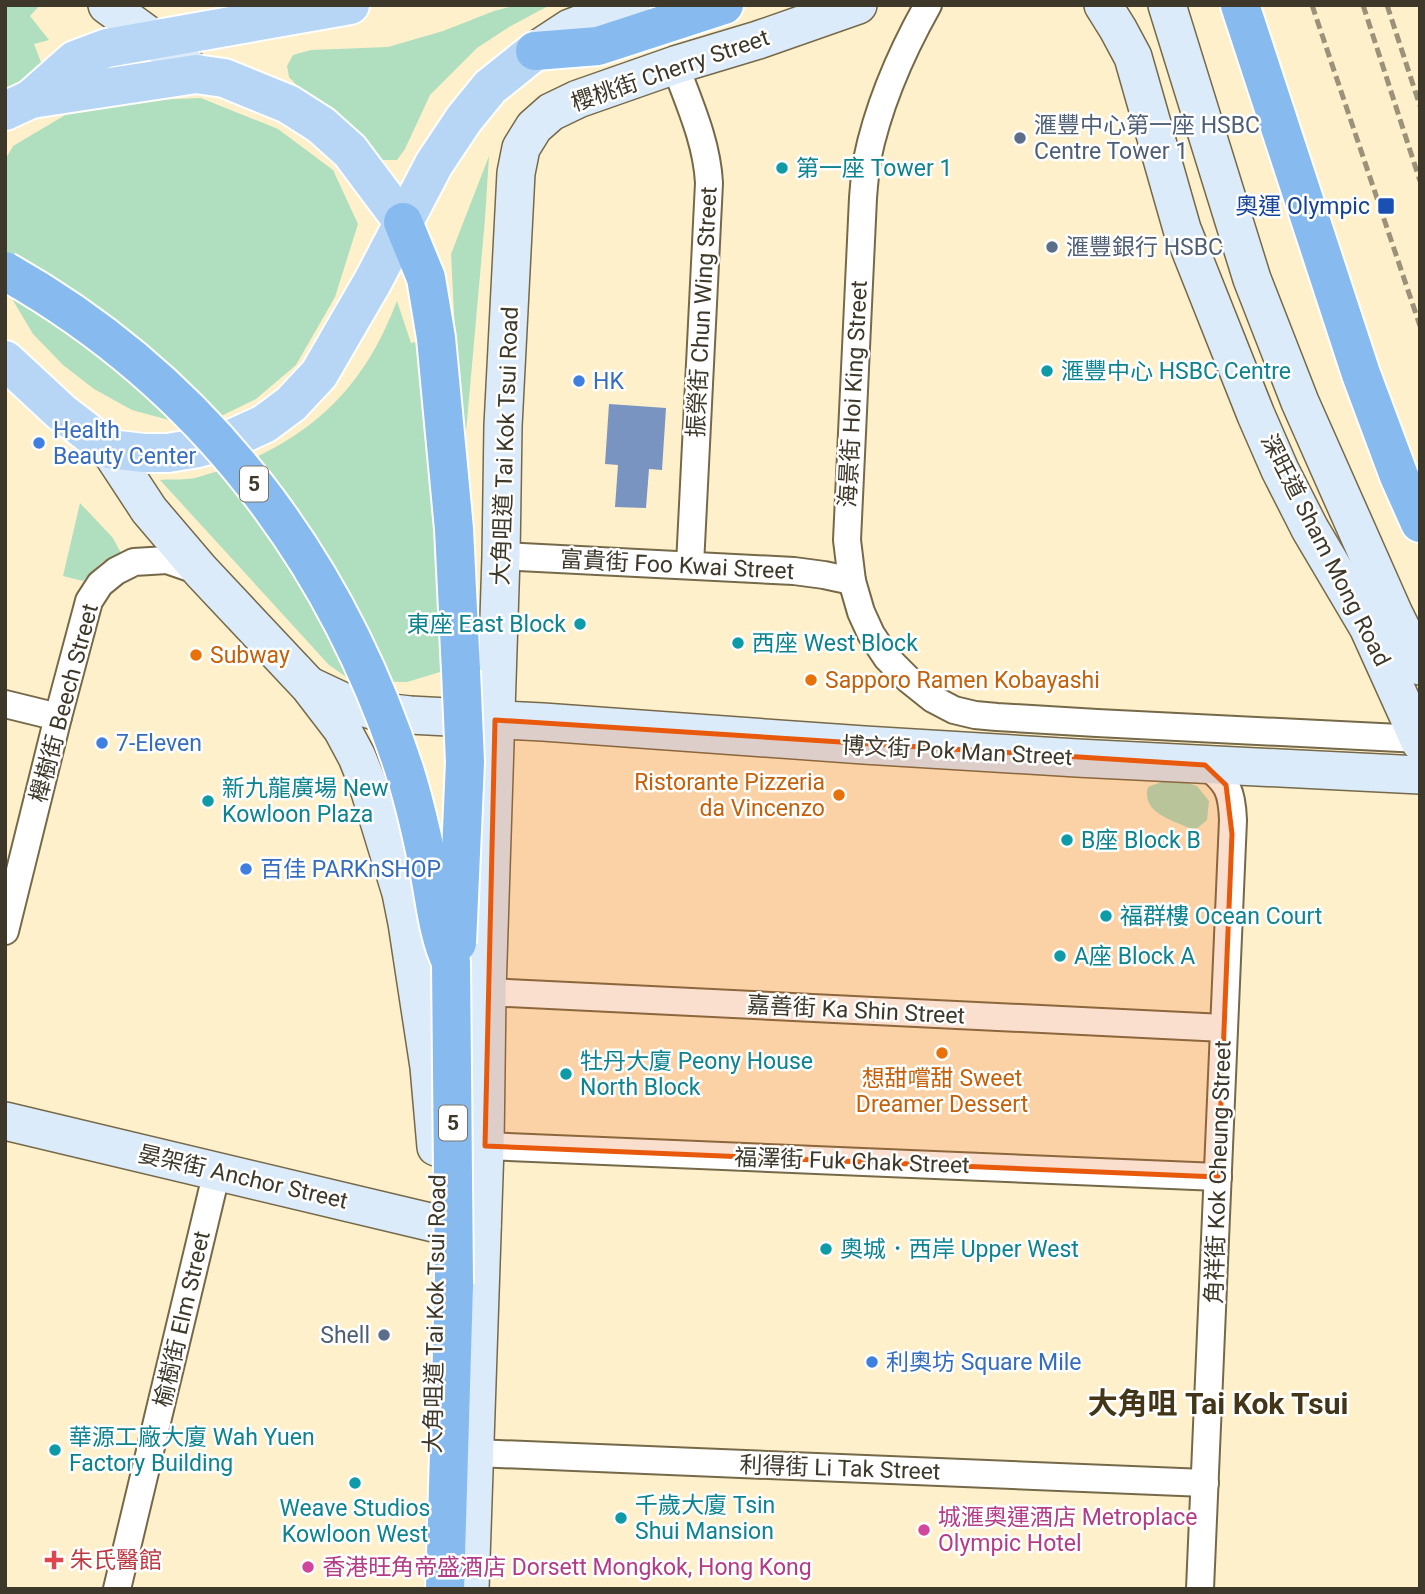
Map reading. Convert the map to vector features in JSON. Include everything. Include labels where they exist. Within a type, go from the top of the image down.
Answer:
[{"type":"highway","points":[[535,51],[598,46],[724,5]]},
{"type":"highway","points":[[1240,5],[1362,374],[1399,476],[1420,523]]},
{"type":"highway","points":[[403,222],[426,278],[436,338],[454,529],[465,762],[457,947],[451,962]]},
{"type":"highway","name":"5","points":[[5,271],[94,329],[153,376],[188,408],[261,492],[292,534],[348,631],[391,730],[406,774],[423,839],[443,945],[451,962],[454,1284],[445,1589]]},
{"type":"main road","points":[[18,105],[75,60],[107,48],[350,5]]},
{"type":"main road","points":[[8,363],[61,412],[109,449],[168,453],[231,439],[264,424],[291,404],[319,374],[373,281],[434,164],[464,119],[490,87],[535,51]]},
{"type":"main road","points":[[18,105],[196,74],[224,78],[288,103],[321,125],[350,151],[403,222]]},
{"type":"street","points":[[107,5],[196,74]]},
{"type":"street","points":[[535,51],[570,28],[631,5]]},
{"type":"street","name":"櫻桃街 Cherry Street","points":[[516,173],[521,148],[534,127],[551,112],[578,99],[675,65],[758,40],[858,5]]},
{"type":"street","name":"海景街 Hoi King Street","points":[[928,5],[903,55],[880,111],[867,160],[846,541],[860,612],[887,658],[933,699],[954,710],[997,717]]},
{"type":"street","name":"深旺道 Sham Mong Road","points":[[1103,5],[1133,57],[1182,229],[1256,415],[1310,529],[1368,627],[1419,740]]},
{"type":"street","name":"深旺道 Sham Mong Road","points":[[1167,5],[1255,287],[1300,402],[1394,614],[1420,666]]},
{"type":"street","name":"振榮街 Chun Wing Street","points":[[675,65],[693,113],[708,169],[709,183],[690,565]]},
{"type":"street","name":"大角咀道 Tai Kok Tsui Road","points":[[470,1589],[485,1146],[503,426],[516,173]]},
{"type":"street","name":"大角咀道 Tai Kok Tsui Road","points":[[109,449],[149,510],[201,571],[309,686],[342,729],[367,782],[401,893],[433,1093],[436,1145],[438,1224],[432,1589]]},
{"type":"street","name":"富貴街 Foo Kwai Street","points":[[501,556],[794,571],[852,581]]},
{"type":"street","name":"櫸樹街 Beech Street","points":[[5,931],[89,601],[100,584],[116,571],[134,562],[167,560],[201,571]]},
{"type":"street","name":"大角咀道 Tai Kok Tsui Road","points":[[309,686],[344,702],[375,711],[495,720]]},
{"type":"street","points":[[5,704],[58,717]]},
{"type":"street","name":"博文街 Pok Man Street","points":[[997,717],[1419,740]]},
{"type":"street","name":"博文街 Pok Man Street","points":[[495,720],[864,745],[1420,775]]},
{"type":"street","name":"角祥街 Kok Cheung Street","points":[[1200,1589],[1233,834],[1232,802],[1226,785],[1205,765]]},
{"type":"street","name":"嘉善街 Ka Shin Street","points":[[487,992],[1224,1028]]},
{"type":"street","name":"晏架街 Anchor Street","points":[[5,1121],[438,1224],[482,1226]]},
{"type":"street","name":"福澤街 Fuk Chak Street","points":[[485,1146],[1218,1177]]},
{"type":"street","name":"榆樹街 Elm Street","points":[[117,1589],[217,1171]]},
{"type":"street","name":"利得街 Li Tak Street","points":[[475,1453],[1205,1483]]},
{"type":"highlighted area","points":[[495,720],[1205,765],[1226,785],[1232,834],[1218,1177],[485,1146]]},
{"type":"green space","points":[[5,5],[40,5],[30,16],[49,40],[34,44],[44,70],[5,90]]},
{"type":"green space","points":[[516,5],[550,5],[477,48],[430,95],[405,149],[397,160],[382,160],[347,122],[302,91],[289,77],[287,66],[293,55],[311,50],[388,47]]},
{"type":"green space","points":[[201,98],[278,129],[333,170],[358,224],[335,297],[296,365],[256,399],[211,421],[176,422],[132,410],[94,389],[63,365],[33,334],[5,287],[5,160],[13,146],[67,114],[124,101]]},
{"type":"green space","points":[[489,156],[462,477],[450,669],[407,682],[352,681],[329,665],[160,480],[192,478],[252,459],[273,449],[312,423],[346,390],[360,372],[381,338],[397,301],[411,343],[455,334],[451,254]]},
{"type":"green space","points":[[80,503],[113,538],[121,553],[102,562],[83,581],[63,576]]},
{"type":"green space","points":[[1172,778],[1197,786],[1209,801],[1207,820],[1195,830],[1161,815],[1149,804],[1148,787]]},
{"type":"water","points":[[609,404],[666,408],[662,470],[649,469],[646,508],[615,507],[618,465],[605,464]]},
{"type":"railway","points":[[1312,5],[1420,326]]},
{"type":"railway","points":[[1363,5],[1420,181]]},
{"type":"railway","points":[[1387,5],[1420,106]]},
{"type":"place","name":"滙豐中心第一座 HSBC Centre Tower 1","points":[[1020,138]]},
{"type":"place","name":"第一座 Tower 1","points":[[782,168]]},
{"type":"place","name":"奧運 Olympic","points":[[1386,206]]},
{"type":"place","name":"滙豐銀行 HSBC","points":[[1052,247]]},
{"type":"place","name":"滙豐中心 HSBC Centre","points":[[1047,371]]},
{"type":"place","name":"HK","points":[[579,381]]},
{"type":"place","name":"Health Beauty Center","points":[[39,443]]},
{"type":"place","name":"東座 East Block","points":[[580,624]]},
{"type":"place","name":"西座 West Block","points":[[738,643]]},
{"type":"place","name":"Subway","points":[[196,655]]},
{"type":"place","name":"Sapporo Ramen Kobayashi","points":[[811,680]]},
{"type":"place","name":"7-Eleven","points":[[102,743]]},
{"type":"place","name":"Ristorante Pizzeria da Vincenzo","points":[[839,795]]},
{"type":"place","name":"新九龍廣場 New Kowloon Plaza","points":[[208,801]]},
{"type":"place","name":"B座 Block B","points":[[1067,840]]},
{"type":"place","name":"百佳 PARKnSHOP","points":[[246,869]]},
{"type":"place","name":"福群樓 Ocean Court","points":[[1106,916]]},
{"type":"place","name":"A座 Block A","points":[[1060,956]]},
{"type":"place","name":"想甜嚐甜 Sweet Dreamer Dessert","points":[[942,1053]]},
{"type":"place","name":"牡丹大廈 Peony House North Block","points":[[566,1074]]},
{"type":"place","name":"奧城．西岸 Upper West","points":[[826,1249]]},
{"type":"place","name":"Shell","points":[[384,1335]]},
{"type":"place","name":"利奧坊 Square Mile","points":[[872,1362]]},
{"type":"place","name":"華源工廠大廈 Wah Yuen Factory Building","points":[[55,1450]]},
{"type":"place","name":"Weave Studios Kowloon West","points":[[355,1483]]},
{"type":"place","name":"千歲大廈 Tsin Shui Mansion","points":[[621,1518]]},
{"type":"place","name":"城滙奧運酒店 Metroplace Olympic Hotel","points":[[924,1530]]},
{"type":"place","name":"朱氏醫館","points":[[54,1560]]},
{"type":"place","name":"香港旺角帝盛酒店 Dorsett Mongkok, Hong Kong","points":[[308,1567]]},
{"type":"district","name":"大角咀 Tai Kok Tsui","points":[[1218,1404]]}]
